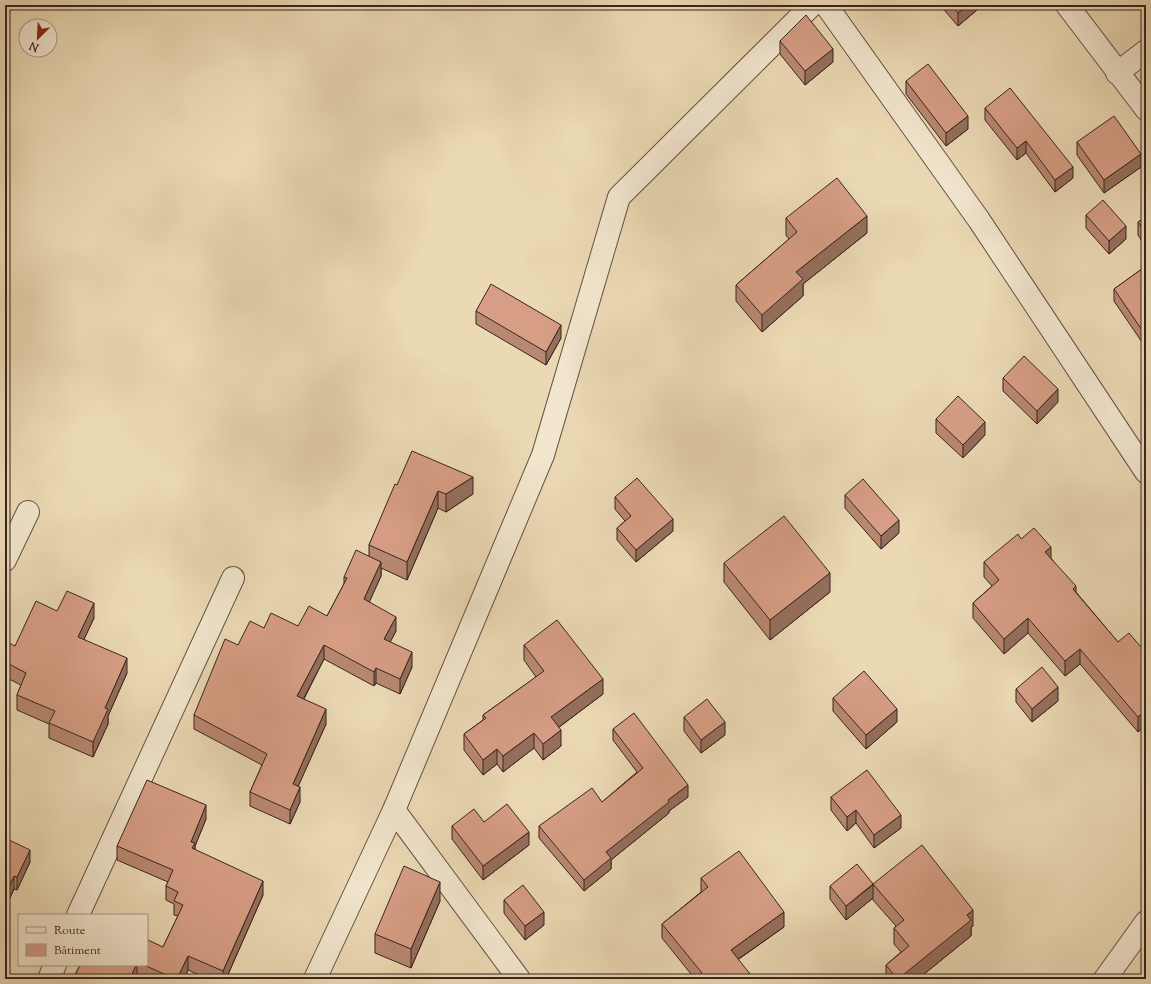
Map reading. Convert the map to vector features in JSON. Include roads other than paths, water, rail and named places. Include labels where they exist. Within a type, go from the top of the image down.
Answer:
[{"type":"street","points":[[315,979],[394,810],[544,455],[619,197],[812,5]]},
{"type":"street","points":[[826,5],[979,220],[1146,472]]},
{"type":"street","points":[[1067,5],[1117,73],[1146,109]]},
{"type":"street","points":[[1117,73],[1146,52]]},
{"type":"street","points":[[5,560],[28,512]]},
{"type":"street","points":[[78,914],[233,578]]},
{"type":"street","points":[[394,810],[519,979]]},
{"type":"street","points":[[1105,979],[1146,922]]},
{"type":"street","points":[[49,979],[55,966]]}]
